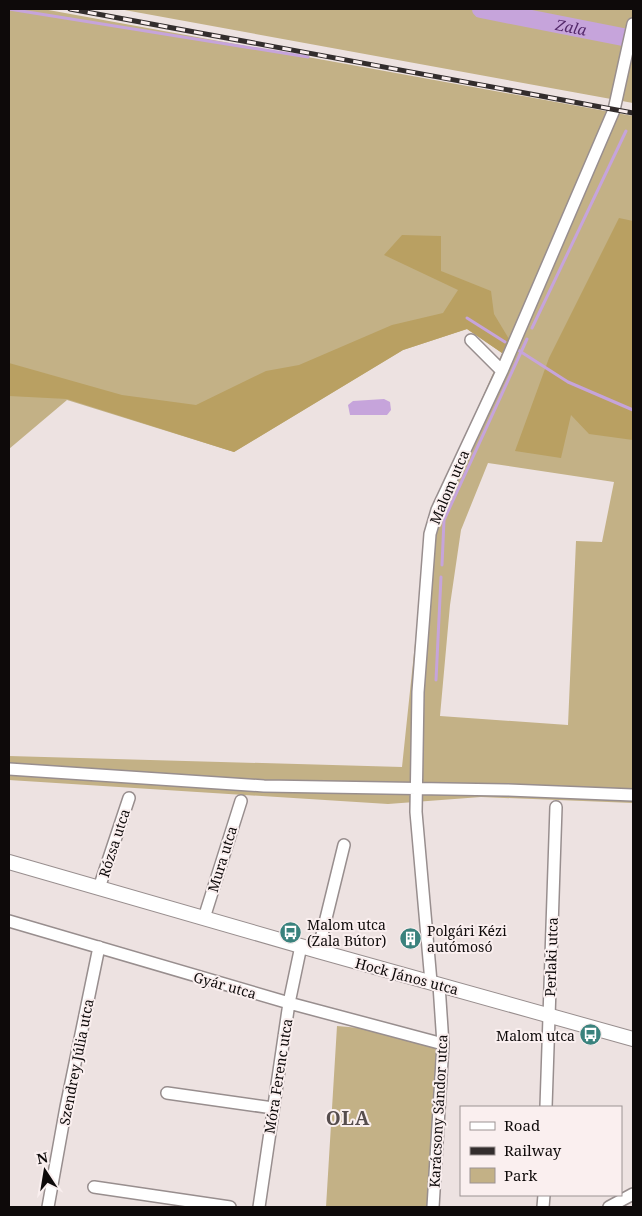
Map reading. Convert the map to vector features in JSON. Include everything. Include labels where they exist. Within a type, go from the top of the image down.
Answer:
[{"type":"main road","name":"Hock János utca","points":[[9,864],[633,1039]]},
{"type":"street","name":"Malom utca","points":[[435,983],[417,832],[416,789],[418,692],[430,534],[438,510],[502,371],[614,110],[633,24]]},
{"type":"street","points":[[472,340],[502,371]]},
{"type":"street","points":[[9,769],[264,786],[633,795]]},
{"type":"street","name":"Rózsa utca","points":[[99,888],[129,798]]},
{"type":"street","name":"Mura utca","points":[[204,918],[241,801]]},
{"type":"street","name":"Perlaki utca","points":[[546,1106],[556,807]]},
{"type":"street","points":[[318,952],[344,845]]},
{"type":"street","name":"Gyár utca","points":[[9,921],[289,1004],[443,1044]]},
{"type":"street","name":"Móra Ferenc utca","points":[[259,1207],[289,1004],[301,946]]},
{"type":"street","name":"Szendrey Júlia utca","points":[[48,1207],[66,1106],[99,947]]},
{"type":"street","name":"Karácsony Sándor utca","points":[[433,1207],[443,1044],[435,983]]},
{"type":"street","points":[[167,1093],[273,1108]]},
{"type":"street","points":[[94,1187],[230,1207]]},
{"type":"street","points":[[609,1207],[633,1194]]},
{"type":"green space","points":[[9,9],[43,9],[633,116],[633,803],[481,797],[388,804],[9,780],[9,756],[402,767],[428,520],[502,353],[467,329],[403,350],[234,452],[67,400],[9,449]],"holes":[[[488,463],[614,482],[602,542],[576,541],[568,725],[440,716],[450,605],[461,530]]]},
{"type":"green space","points":[[119,9],[633,9],[633,103]]},
{"type":"green space","points":[[337,1026],[360,1028],[437,1048],[427,1207],[326,1207]]},
{"type":"shaded area","points":[[619,218],[633,221],[633,440],[589,434],[571,415],[561,458],[515,451],[549,358]]},
{"type":"shaded area","points":[[402,235],[441,236],[441,271],[491,291],[494,314],[509,339],[502,353],[467,329],[403,350],[234,452],[67,399],[9,396],[9,363],[122,395],[196,405],[266,371],[299,365],[392,325],[443,313],[458,290],[384,255]]},
{"type":"shaded area","points":[[384,399],[390,402],[391,410],[387,415],[350,415],[348,405],[353,401]]},
{"type":"waterway","points":[[9,9],[308,57]]},
{"type":"waterway","name":"Zala","points":[[481,9],[633,39]]},
{"type":"waterway","points":[[532,328],[626,131]]},
{"type":"waterway","points":[[467,318],[505,342]]},
{"type":"waterway","points":[[442,565],[444,520],[527,339]]},
{"type":"waterway","points":[[518,350],[568,382],[633,410]]},
{"type":"waterway","points":[[436,680],[441,577]]},
{"type":"railway","points":[[70,9],[633,113]]},
{"type":"place","name":"Malom utca (Zala Bútor)","points":[[291,932]]},
{"type":"place","name":"Polgári Kézi autómosó","points":[[411,938]]},
{"type":"place","name":"Malom utca","points":[[591,1035]]},
{"type":"district","name":"OLA","points":[[348,1118]]}]
